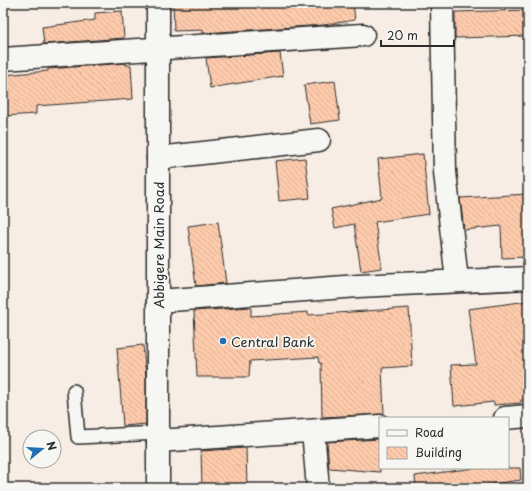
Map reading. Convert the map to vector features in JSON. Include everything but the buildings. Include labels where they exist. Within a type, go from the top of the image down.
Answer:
[{"type":"street","name":"Abbigere Main Road","points":[[158,3],[158,488]]},
{"type":"street","points":[[442,3],[445,172],[457,281]]},
{"type":"street","points":[[3,59],[158,47],[363,34]]},
{"type":"street","points":[[158,158],[319,140]]},
{"type":"street","points":[[158,302],[358,286],[528,278]]},
{"type":"street","points":[[509,418],[528,416]]},
{"type":"street","points":[[158,437],[313,431],[379,426]]},
{"type":"street","points":[[313,431],[318,488]]},
{"type":"lane","points":[[74,391],[78,437],[158,437]]},
{"type":"place","name":"Central Bank","points":[[223,341]]}]
